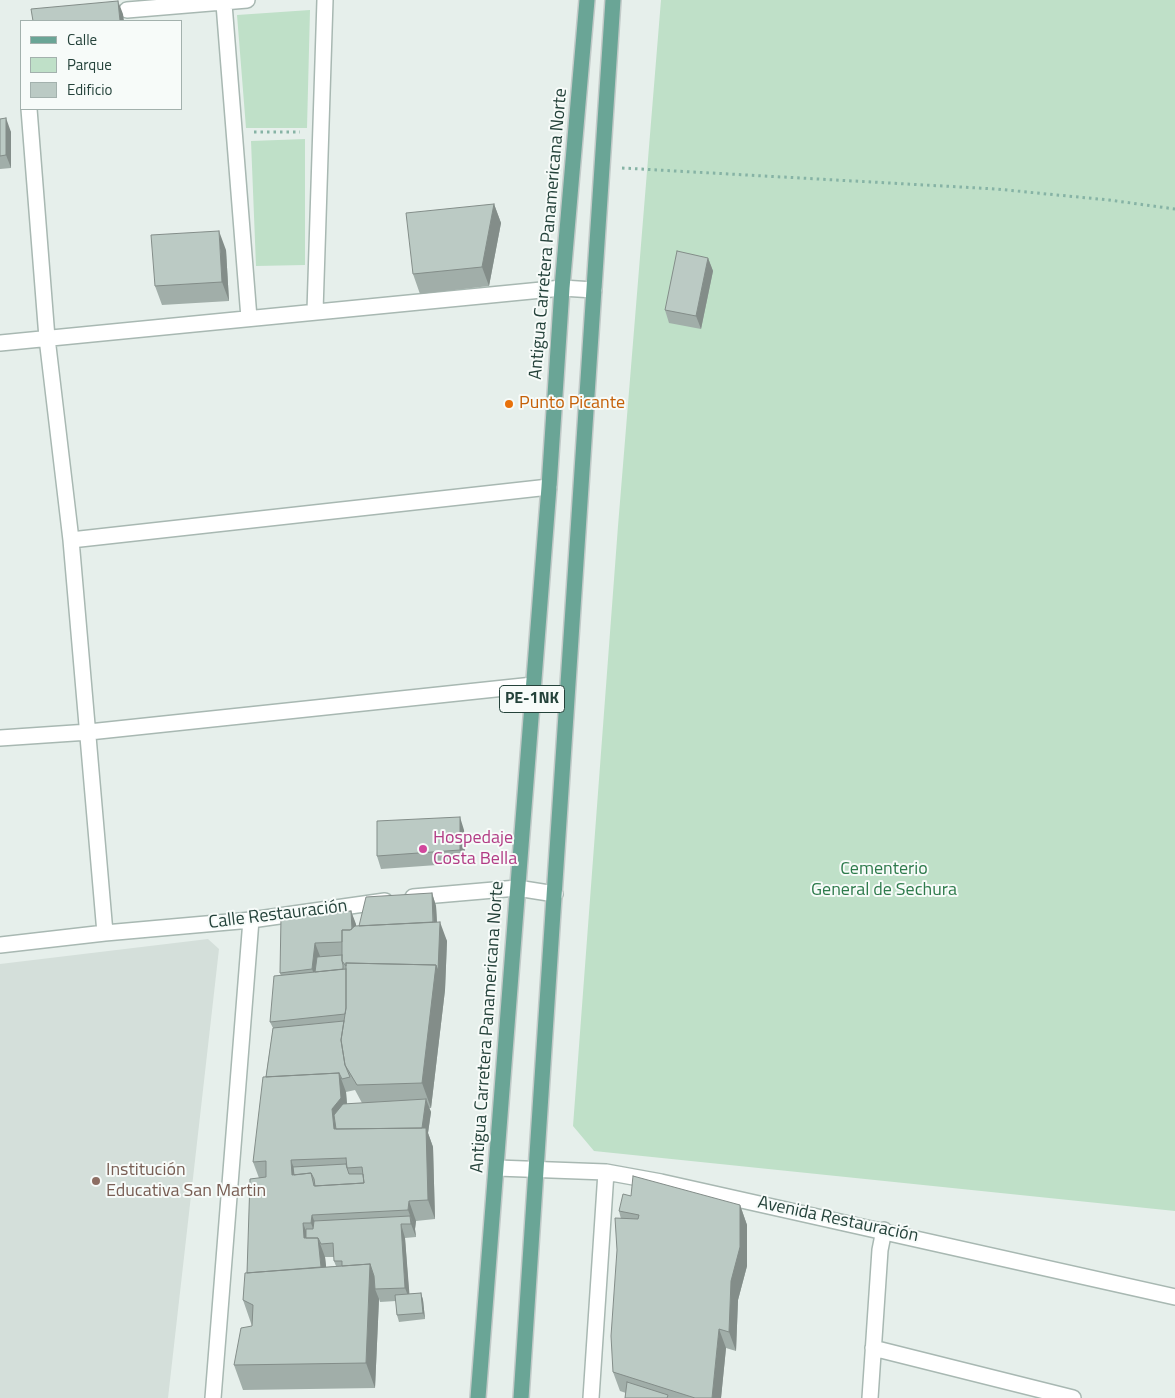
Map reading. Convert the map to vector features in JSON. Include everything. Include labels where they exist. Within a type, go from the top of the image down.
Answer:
[{"type":"main road","name":"Antigua Carretera Panamericana Norte","points":[[478,1398],[549,487],[562,288],[587,0]]},
{"type":"main road","name":"PE-1NK","points":[[521,1398],[613,0]]},
{"type":"street","points":[[127,10],[224,4],[248,0]]},
{"type":"street","points":[[315,311],[325,0]]},
{"type":"street","points":[[224,4],[249,318]]},
{"type":"street","points":[[28,110],[47,338],[71,540],[105,933]]},
{"type":"street","points":[[0,343],[562,288],[594,290]]},
{"type":"street","points":[[71,540],[549,487]]},
{"type":"street","points":[[0,738],[88,732],[533,685]]},
{"type":"street","name":"Calle Restauración","points":[[0,945],[250,920],[424,895],[517,888],[555,894]]},
{"type":"street","points":[[213,1398],[250,920]]},
{"type":"street","name":"Avenida Restauración","points":[[497,1168],[606,1172],[661,1182],[884,1230],[1175,1297]]},
{"type":"street","points":[[591,1398],[606,1172]]},
{"type":"street","points":[[870,1398],[880,1250],[884,1230]]},
{"type":"street","points":[[874,1348],[1073,1398]]},
{"type":"path","points":[[234,133],[320,131]]},
{"type":"path","points":[[602,166],[996,189],[1108,200],[1175,210]]},
{"type":"shaded area","name":"Institución Educativa San Martin","points":[[208,939],[219,949],[168,1398],[0,1398],[0,964]]},
{"type":"green space","name":"Cementerio General de Sechura","points":[[661,0],[1175,0],[1175,1211],[594,1151],[573,1126],[618,526]]},
{"type":"green space","points":[[310,10],[307,128],[246,128],[237,15]]},
{"type":"green space","points":[[305,139],[305,265],[256,266],[251,141]]},
{"type":"building","points":[[118,1],[120,20],[33,20],[31,9]]},
{"type":"building","points":[[6,118],[6,155],[0,156],[0,119]]},
{"type":"building","points":[[494,204],[482,267],[413,274],[406,213]]},
{"type":"building","points":[[219,231],[222,282],[155,286],[151,235]]},
{"type":"building","points":[[677,251],[708,258],[696,316],[665,310]]},
{"type":"building","points":[[460,817],[460,850],[377,856],[377,821]]},
{"type":"building","points":[[432,893],[433,922],[359,926],[366,897]]},
{"type":"building","points":[[351,911],[352,929],[342,930],[342,942],[315,943],[312,969],[280,973],[281,917]]},
{"type":"building","points":[[440,922],[438,971],[436,965],[346,963],[346,966],[342,961],[342,930],[350,930],[355,926]]},
{"type":"building","points":[[342,955],[343,969],[315,972],[317,957]]},
{"type":"building","points":[[346,963],[436,965],[422,1083],[357,1085],[345,1065],[341,1040],[346,1008]]},
{"type":"building","points":[[346,969],[345,1014],[270,1022],[274,976]]},
{"type":"building","points":[[344,1021],[341,1040],[345,1065],[350,1077],[342,1079],[339,1073],[266,1077],[273,1028]]},
{"type":"building","points":[[339,1073],[341,1098],[332,1109],[334,1129],[426,1128],[428,1200],[409,1201],[408,1210],[312,1215],[311,1223],[303,1223],[304,1238],[318,1238],[321,1267],[247,1273],[250,1179],[266,1177],[266,1161],[253,1162],[263,1077]],"holes":[[[346,1158],[347,1168],[362,1167],[364,1183],[314,1186],[311,1173],[292,1175],[291,1160]]]},
{"type":"building","points":[[426,1099],[422,1128],[336,1129],[334,1115],[343,1104]]},
{"type":"building","points":[[346,1164],[349,1174],[363,1174],[364,1183],[315,1186],[311,1173],[294,1175],[293,1167]]},
{"type":"building","points":[[633,1176],[740,1205],[740,1247],[731,1281],[729,1332],[719,1329],[712,1398],[695,1398],[613,1372],[611,1336],[617,1250],[615,1218],[638,1219],[639,1215],[619,1211],[623,1194],[631,1196]]},
{"type":"building","points":[[410,1216],[411,1224],[401,1224],[405,1288],[375,1289],[374,1276],[370,1264],[342,1266],[342,1261],[334,1261],[333,1243],[321,1244],[318,1238],[306,1238],[306,1229],[313,1229],[314,1221]]},
{"type":"building","points":[[370,1264],[366,1363],[234,1365],[241,1328],[252,1326],[253,1305],[243,1300],[245,1273]]},
{"type":"building","points":[[421,1293],[423,1313],[397,1315],[395,1295]]},
{"type":"building","points":[[627,1382],[668,1395],[667,1398],[625,1398]]},
{"type":"place","name":"Punto Picante","points":[[509,404]]},
{"type":"place","name":"Hospedaje Costa Bella","points":[[423,849]]},
{"type":"place","name":"Institución Educativa San Martin","points":[[96,1181]]}]
